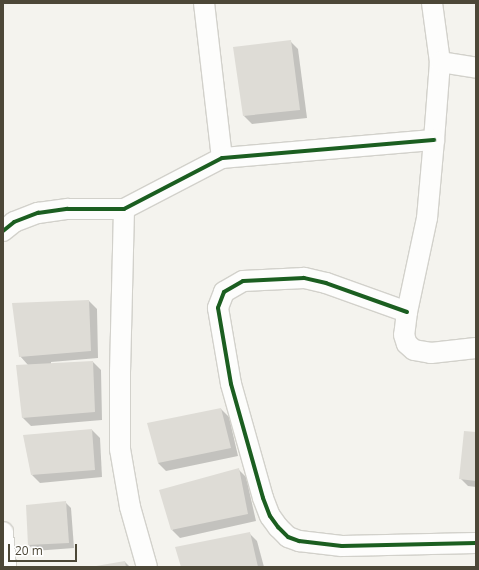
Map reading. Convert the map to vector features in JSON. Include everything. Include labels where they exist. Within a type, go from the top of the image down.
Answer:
[{"type":"street","points":[[204,3],[222,158]]},
{"type":"street","points":[[432,3],[440,62],[434,140],[427,218],[407,312],[404,335],[407,344],[414,350],[432,353],[476,348]]},
{"type":"street","points":[[440,62],[476,68]]},
{"type":"street","points":[[3,231],[14,222],[38,213],[68,209],[124,209],[222,158],[434,140]]},
{"type":"street","points":[[124,209],[120,371],[120,449],[130,507],[148,567]]},
{"type":"street","points":[[407,312],[326,283],[304,278],[244,281],[224,292],[218,308],[231,384],[263,498],[270,516],[278,527],[288,537],[299,541],[342,546],[476,543]]},
{"type":"street","points":[[3,532],[6,567]]},
{"type":"building","points":[[291,40],[300,110],[243,116],[233,47]]},
{"type":"building","points":[[89,300],[91,351],[19,357],[12,303]]},
{"type":"building","points":[[93,361],[95,412],[22,418],[16,365]]},
{"type":"building","points":[[221,408],[231,448],[158,463],[147,423]]},
{"type":"building","points":[[92,429],[95,470],[31,475],[23,435]]},
{"type":"building","points":[[464,431],[476,432],[476,481],[459,479]]},
{"type":"building","points":[[239,468],[248,514],[171,530],[159,490]]},
{"type":"building","points":[[66,501],[69,543],[28,545],[26,505]]},
{"type":"building","points":[[250,532],[258,567],[181,567],[175,547]]},
{"type":"building","points":[[125,561],[126,567],[96,567],[96,566]]},
{"type":"cycle path","points":[[3,231],[14,222],[38,213],[68,209],[124,209],[222,158],[434,140]]},
{"type":"cycle path","points":[[407,312],[326,283],[304,278],[243,281],[224,292],[218,308],[231,384],[263,498],[270,516],[278,527],[288,537],[299,541],[342,546],[476,543]]}]
